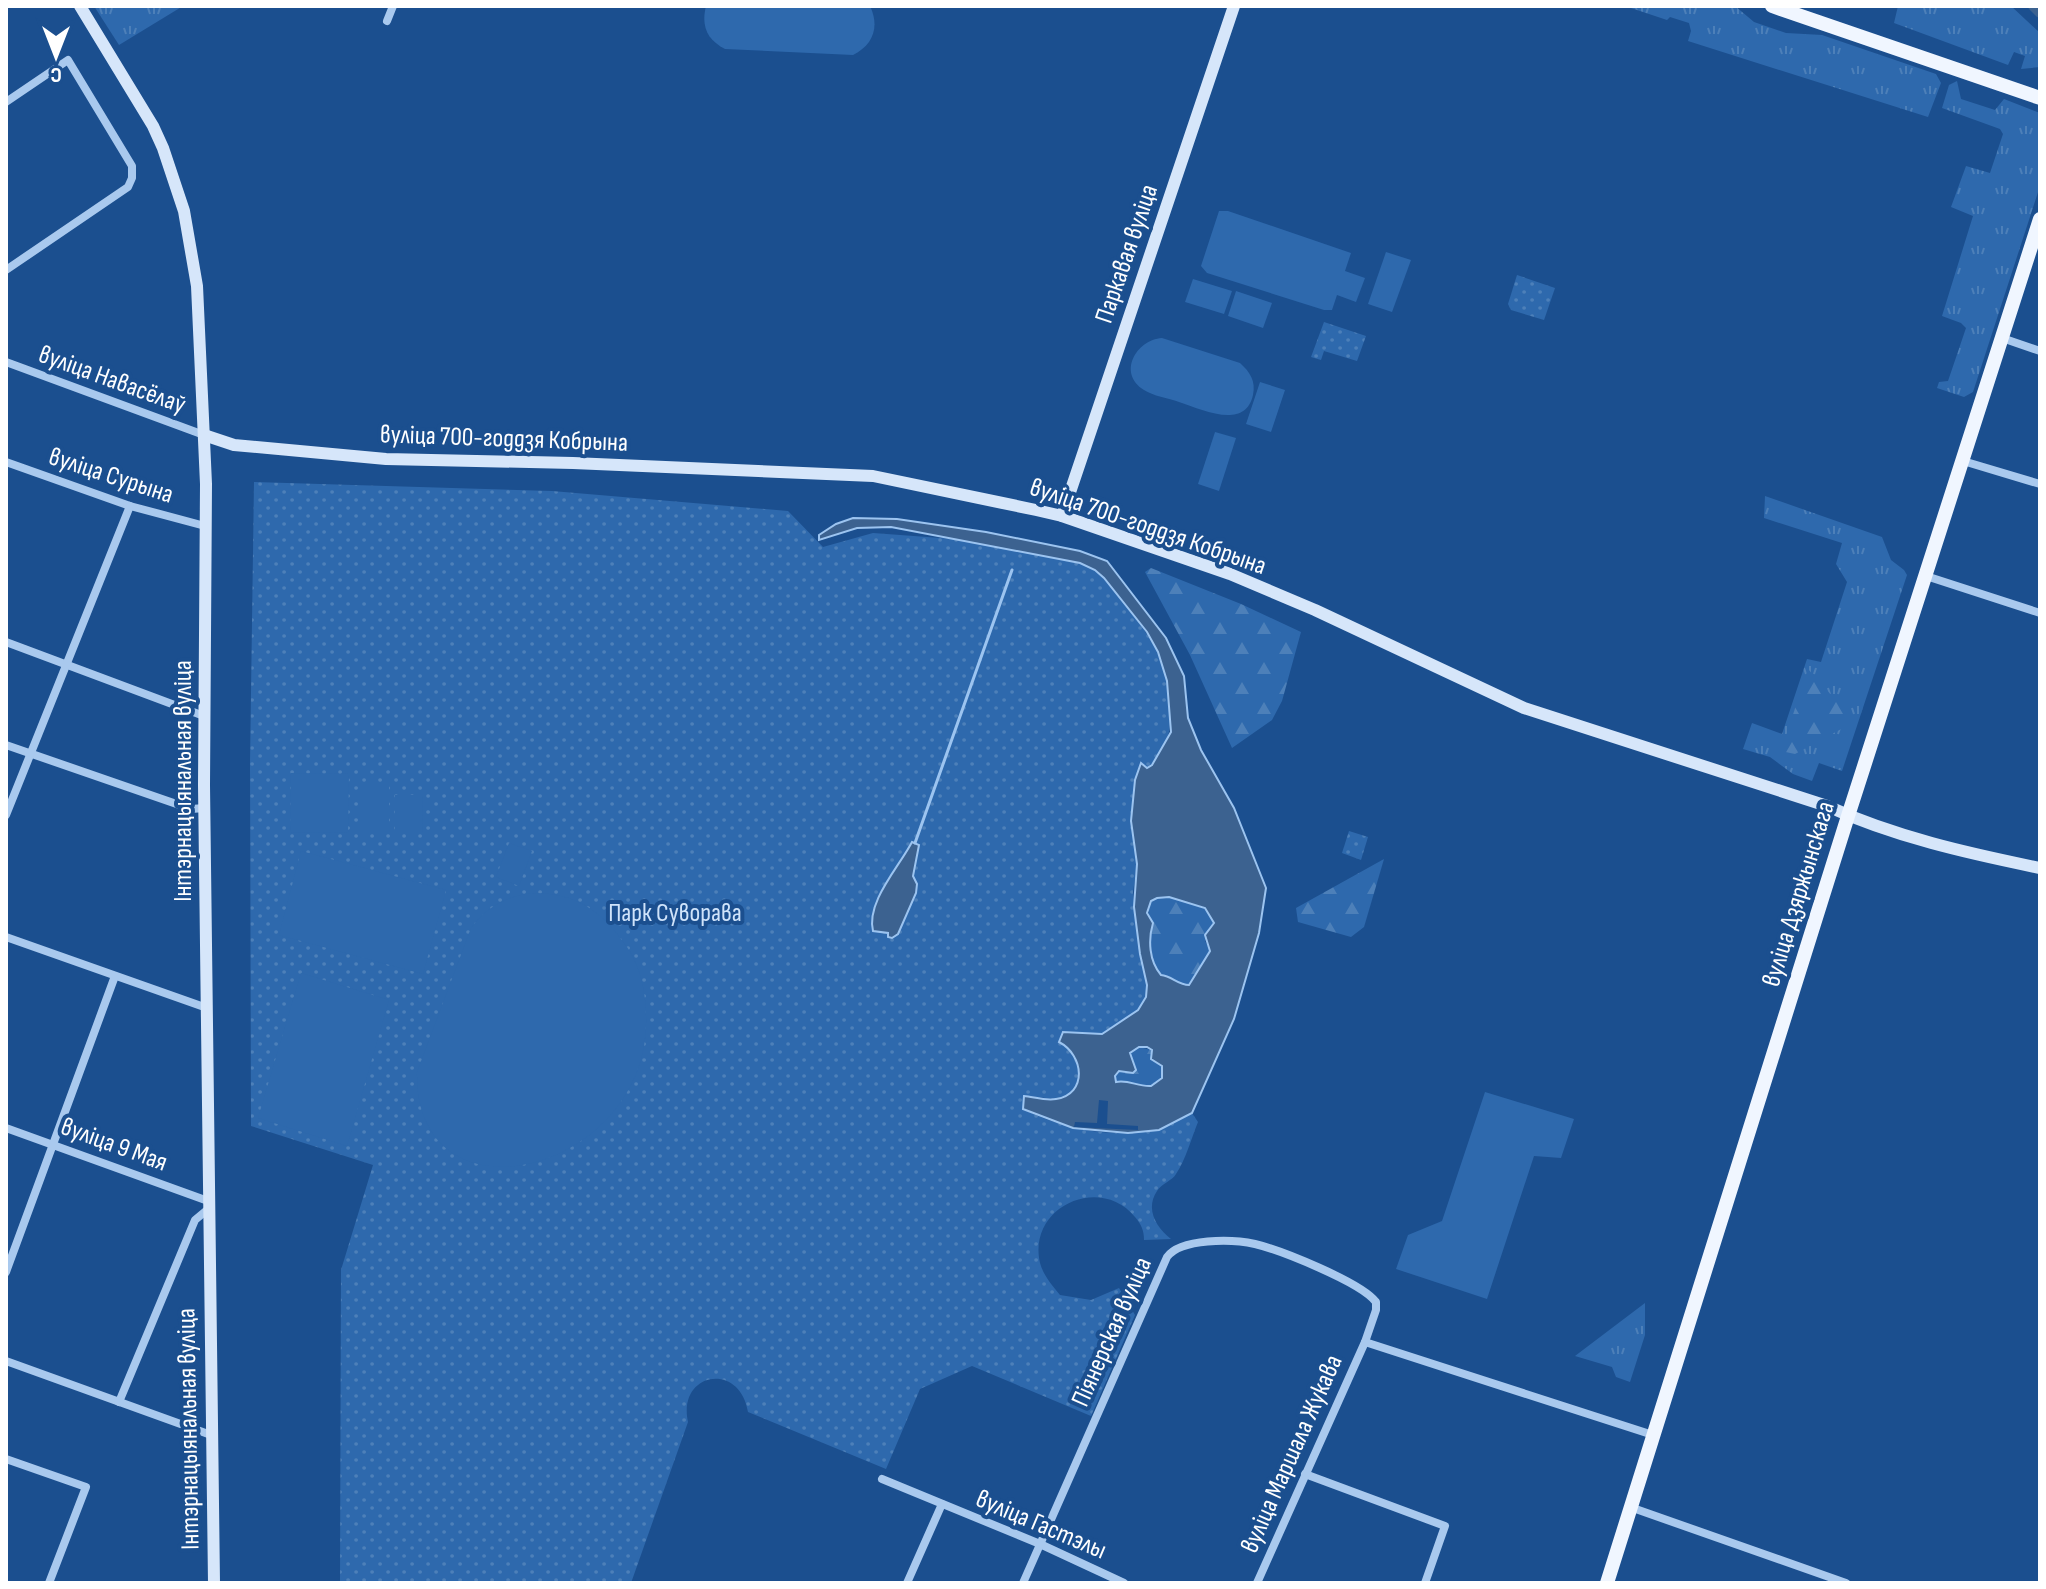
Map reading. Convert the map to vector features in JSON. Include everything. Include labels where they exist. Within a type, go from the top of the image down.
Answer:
[{"type":"main road","points":[[1772,6],[2040,98]]},
{"type":"main road","name":"вуліца Дзяржынскага","points":[[1607,1583],[2040,219]]},
{"type":"street","name":"Інтэрнацыянальная вуліца","points":[[80,6],[153,126],[176,181],[190,238],[197,286],[204,435],[208,1206],[214,1583]]},
{"type":"street","points":[[387,21],[393,6]]},
{"type":"street","name":"Паркавая вуліца","points":[[1062,516],[1234,6]]},
{"type":"street","points":[[6,102],[68,60],[132,166],[128,187],[6,270]]},
{"type":"street","points":[[2002,338],[2040,351]]},
{"type":"street","name":"вуліца Навасёлаў","points":[[6,362],[204,435]]},
{"type":"street","name":"вуліца 700-годдзя Кобрына","points":[[204,435],[234,445],[386,459],[573,463],[873,476],[1062,516],[1230,574],[1315,610],[1524,708],[1718,770],[1925,842],[2040,868]]},
{"type":"street","points":[[1963,461],[2040,484]]},
{"type":"street","name":"вуліца Сурына","points":[[6,462],[130,506],[205,526]]},
{"type":"street","points":[[6,815],[130,506]]},
{"type":"street","points":[[1926,576],[2040,613]]},
{"type":"street","points":[[6,642],[204,716]]},
{"type":"street","points":[[6,745],[191,809],[205,808]]},
{"type":"street","points":[[6,937],[207,1008]]},
{"type":"street","points":[[6,1272],[115,976]]},
{"type":"street","name":"вуліца 9 Мая","points":[[6,1128],[208,1206]]},
{"type":"street","points":[[119,1402],[195,1220],[208,1206]]},
{"type":"street","name":"Піянерская вуліца","points":[[1023,1583],[1172,1250],[1197,1243],[1254,1244],[1355,1283],[1376,1302],[1365,1342]]},
{"type":"street","points":[[1365,1342],[1653,1435]]},
{"type":"street","name":"вуліца Маршала Жукава","points":[[1257,1583],[1365,1342]]},
{"type":"street","points":[[6,1361],[211,1435]]},
{"type":"street","points":[[6,1459],[86,1487],[49,1583]]},
{"type":"street","points":[[1305,1474],[1445,1526],[1425,1583]]},
{"type":"street","name":"вуліца Гастэлы","points":[[882,1479],[1040,1544],[1124,1583]]},
{"type":"street","name":"вуліца Гастэлы","points":[[907,1583],[942,1504]]},
{"type":"street","points":[[1630,1507],[1846,1583]]},
{"type":"green space","points":[[94,6],[183,6],[119,45]]},
{"type":"green space","points":[[706,6],[870,6],[874,21],[873,35],[866,46],[853,55],[725,49],[707,32],[704,20]]},
{"type":"green space","points":[[1625,6],[1735,6],[1754,22],[1786,33],[1822,35],[1936,74],[1941,83],[1928,117],[1688,41],[1691,31],[1689,23],[1670,17],[1667,20]]},
{"type":"green space","points":[[1898,6],[2011,6],[2040,33],[2040,67],[2021,69],[2025,56],[2014,52],[2008,65],[1894,23]]},
{"type":"green space","points":[[1957,81],[1961,99],[1995,110],[2004,99],[2040,113],[2040,186],[1973,392],[1964,397],[1937,388],[1939,382],[1948,381],[1966,328],[1942,316],[1973,216],[1951,207],[1966,166],[1990,173],[2003,134],[2000,129],[1942,108],[1949,85]]},
{"type":"green space","points":[[1219,211],[1228,211],[1351,253],[1345,271],[1365,278],[1356,302],[1337,295],[1332,310],[1324,310],[1207,273],[1201,266]]},
{"type":"green space","points":[[1386,252],[1411,260],[1392,312],[1368,304]]},
{"type":"green space","points":[[1517,275],[1555,288],[1544,320],[1511,310],[1508,304]]},
{"type":"green space","points":[[1193,279],[1232,291],[1224,314],[1185,302]]},
{"type":"green space","points":[[1236,291],[1272,303],[1263,328],[1228,316]]},
{"type":"green space","points":[[1324,322],[1366,336],[1357,361],[1324,351],[1321,360],[1311,357]]},
{"type":"green space","points":[[1162,338],[1240,363],[1253,381],[1253,395],[1248,406],[1232,415],[1221,415],[1144,390],[1132,375],[1133,358],[1144,345]]},
{"type":"green space","points":[[1260,382],[1285,390],[1271,432],[1246,424]]},
{"type":"green space","points":[[1215,432],[1236,438],[1219,491],[1198,484]]},
{"type":"green space","name":"Парк Суворава","points":[[254,482],[552,491],[788,511],[823,547],[873,533],[954,539],[1080,563],[1096,571],[1110,585],[1156,649],[1166,678],[1171,712],[1165,745],[1158,758],[1147,768],[1142,763],[1135,780],[1131,821],[1137,864],[1133,892],[1147,985],[1146,997],[1138,1010],[1102,1034],[1063,1033],[1079,1074],[1072,1094],[1057,1099],[1025,1096],[1023,1109],[1064,1125],[1108,1133],[1151,1130],[1192,1113],[1198,1122],[1180,1168],[1159,1188],[1152,1204],[1154,1217],[1171,1239],[1144,1240],[1142,1227],[1135,1217],[1120,1204],[1104,1198],[1086,1198],[1070,1203],[1055,1212],[1044,1226],[1039,1243],[1040,1263],[1060,1295],[1091,1300],[1119,1288],[1135,1315],[1091,1416],[972,1366],[920,1389],[886,1469],[748,1412],[743,1396],[734,1385],[711,1379],[700,1383],[692,1392],[687,1405],[688,1422],[631,1583],[340,1583],[341,1270],[373,1165],[251,1126],[250,764]]},
{"type":"green space","points":[[1765,496],[1882,537],[1891,560],[1907,575],[1842,771],[1819,763],[1812,781],[1793,774],[1770,757],[1743,749],[1752,723],[1782,734],[1807,659],[1821,662],[1847,582],[1836,564],[1842,543],[1764,518]]},
{"type":"green space","points":[[1151,568],[1301,632],[1282,701],[1272,720],[1232,748],[1190,655],[1145,572]]},
{"type":"green space","points":[[1808,669],[1849,715],[1845,727],[1795,754],[1781,751]]},
{"type":"green space","points":[[291,773],[349,774],[348,833],[290,832]]},
{"type":"green space","points":[[362,786],[389,786],[389,833],[362,833]]},
{"type":"green space","points":[[395,795],[423,795],[422,833],[395,833]]},
{"type":"green space","points":[[1349,831],[1368,837],[1361,860],[1342,853]]},
{"type":"green space","points":[[509,843],[532,851],[519,886],[496,877]]},
{"type":"green space","points":[[301,851],[446,890],[423,974],[279,935]]},
{"type":"green space","points":[[1384,859],[1364,927],[1351,937],[1298,922],[1296,908]]},
{"type":"green space","points":[[531,893],[575,900],[608,923],[627,947],[639,971],[646,1016],[637,1070],[612,1113],[575,1145],[532,1163],[489,1166],[452,1153],[426,1122],[417,1072],[471,928],[497,904]]},
{"type":"green space","points":[[1169,897],[1205,908],[1214,923],[1205,941],[1210,950],[1189,985],[1161,975],[1153,960],[1148,929],[1151,901]]},
{"type":"green space","points":[[301,973],[389,1000],[347,1146],[258,1118]]},
{"type":"green space","points":[[1139,1047],[1151,1050],[1162,1066],[1162,1078],[1151,1087],[1130,1082],[1116,1083],[1115,1076],[1119,1070],[1125,1072],[1134,1062],[1130,1053]]},
{"type":"green space","points":[[1485,1092],[1574,1119],[1561,1158],[1534,1156],[1487,1299],[1396,1269],[1408,1235],[1442,1221]]},
{"type":"green space","points":[[1645,1303],[1645,1335],[1630,1382],[1616,1377],[1612,1367],[1575,1356]]},
{"type":"shaded area","points":[[853,518],[897,519],[986,532],[1080,551],[1107,561],[1166,638],[1184,676],[1188,718],[1201,750],[1234,808],[1266,888],[1259,933],[1234,1019],[1192,1113],[1159,1130],[1128,1133],[1073,1128],[1023,1109],[1024,1096],[1056,1099],[1066,1096],[1078,1082],[1074,1056],[1059,1042],[1063,1032],[1102,1034],[1138,1010],[1146,997],[1147,985],[1134,907],[1137,864],[1131,821],[1135,780],[1141,763],[1147,768],[1152,765],[1171,732],[1167,681],[1158,652],[1147,632],[1104,578],[1080,563],[891,527],[857,528],[819,540],[819,535]],"holes":[[[1169,897],[1205,908],[1214,923],[1205,935],[1210,951],[1189,985],[1161,975],[1152,957],[1150,936],[1153,923],[1147,913],[1151,901]],[[1139,1047],[1152,1050],[1151,1059],[1162,1066],[1162,1078],[1151,1086],[1116,1082],[1115,1076],[1119,1071],[1133,1073],[1136,1070],[1130,1053]]]},
{"type":"shaded area","points":[[912,842],[919,845],[913,876],[917,884],[916,893],[898,934],[892,938],[888,937],[888,933],[873,931],[874,908]]},
{"type":"pier","points":[[1099,1100],[1108,1101],[1107,1124],[1138,1126],[1138,1130],[1074,1127],[1075,1122],[1097,1123]]},
{"type":"waterway","points":[[2033,6],[2040,13]]},
{"type":"waterway","points":[[915,843],[1012,570]]}]
